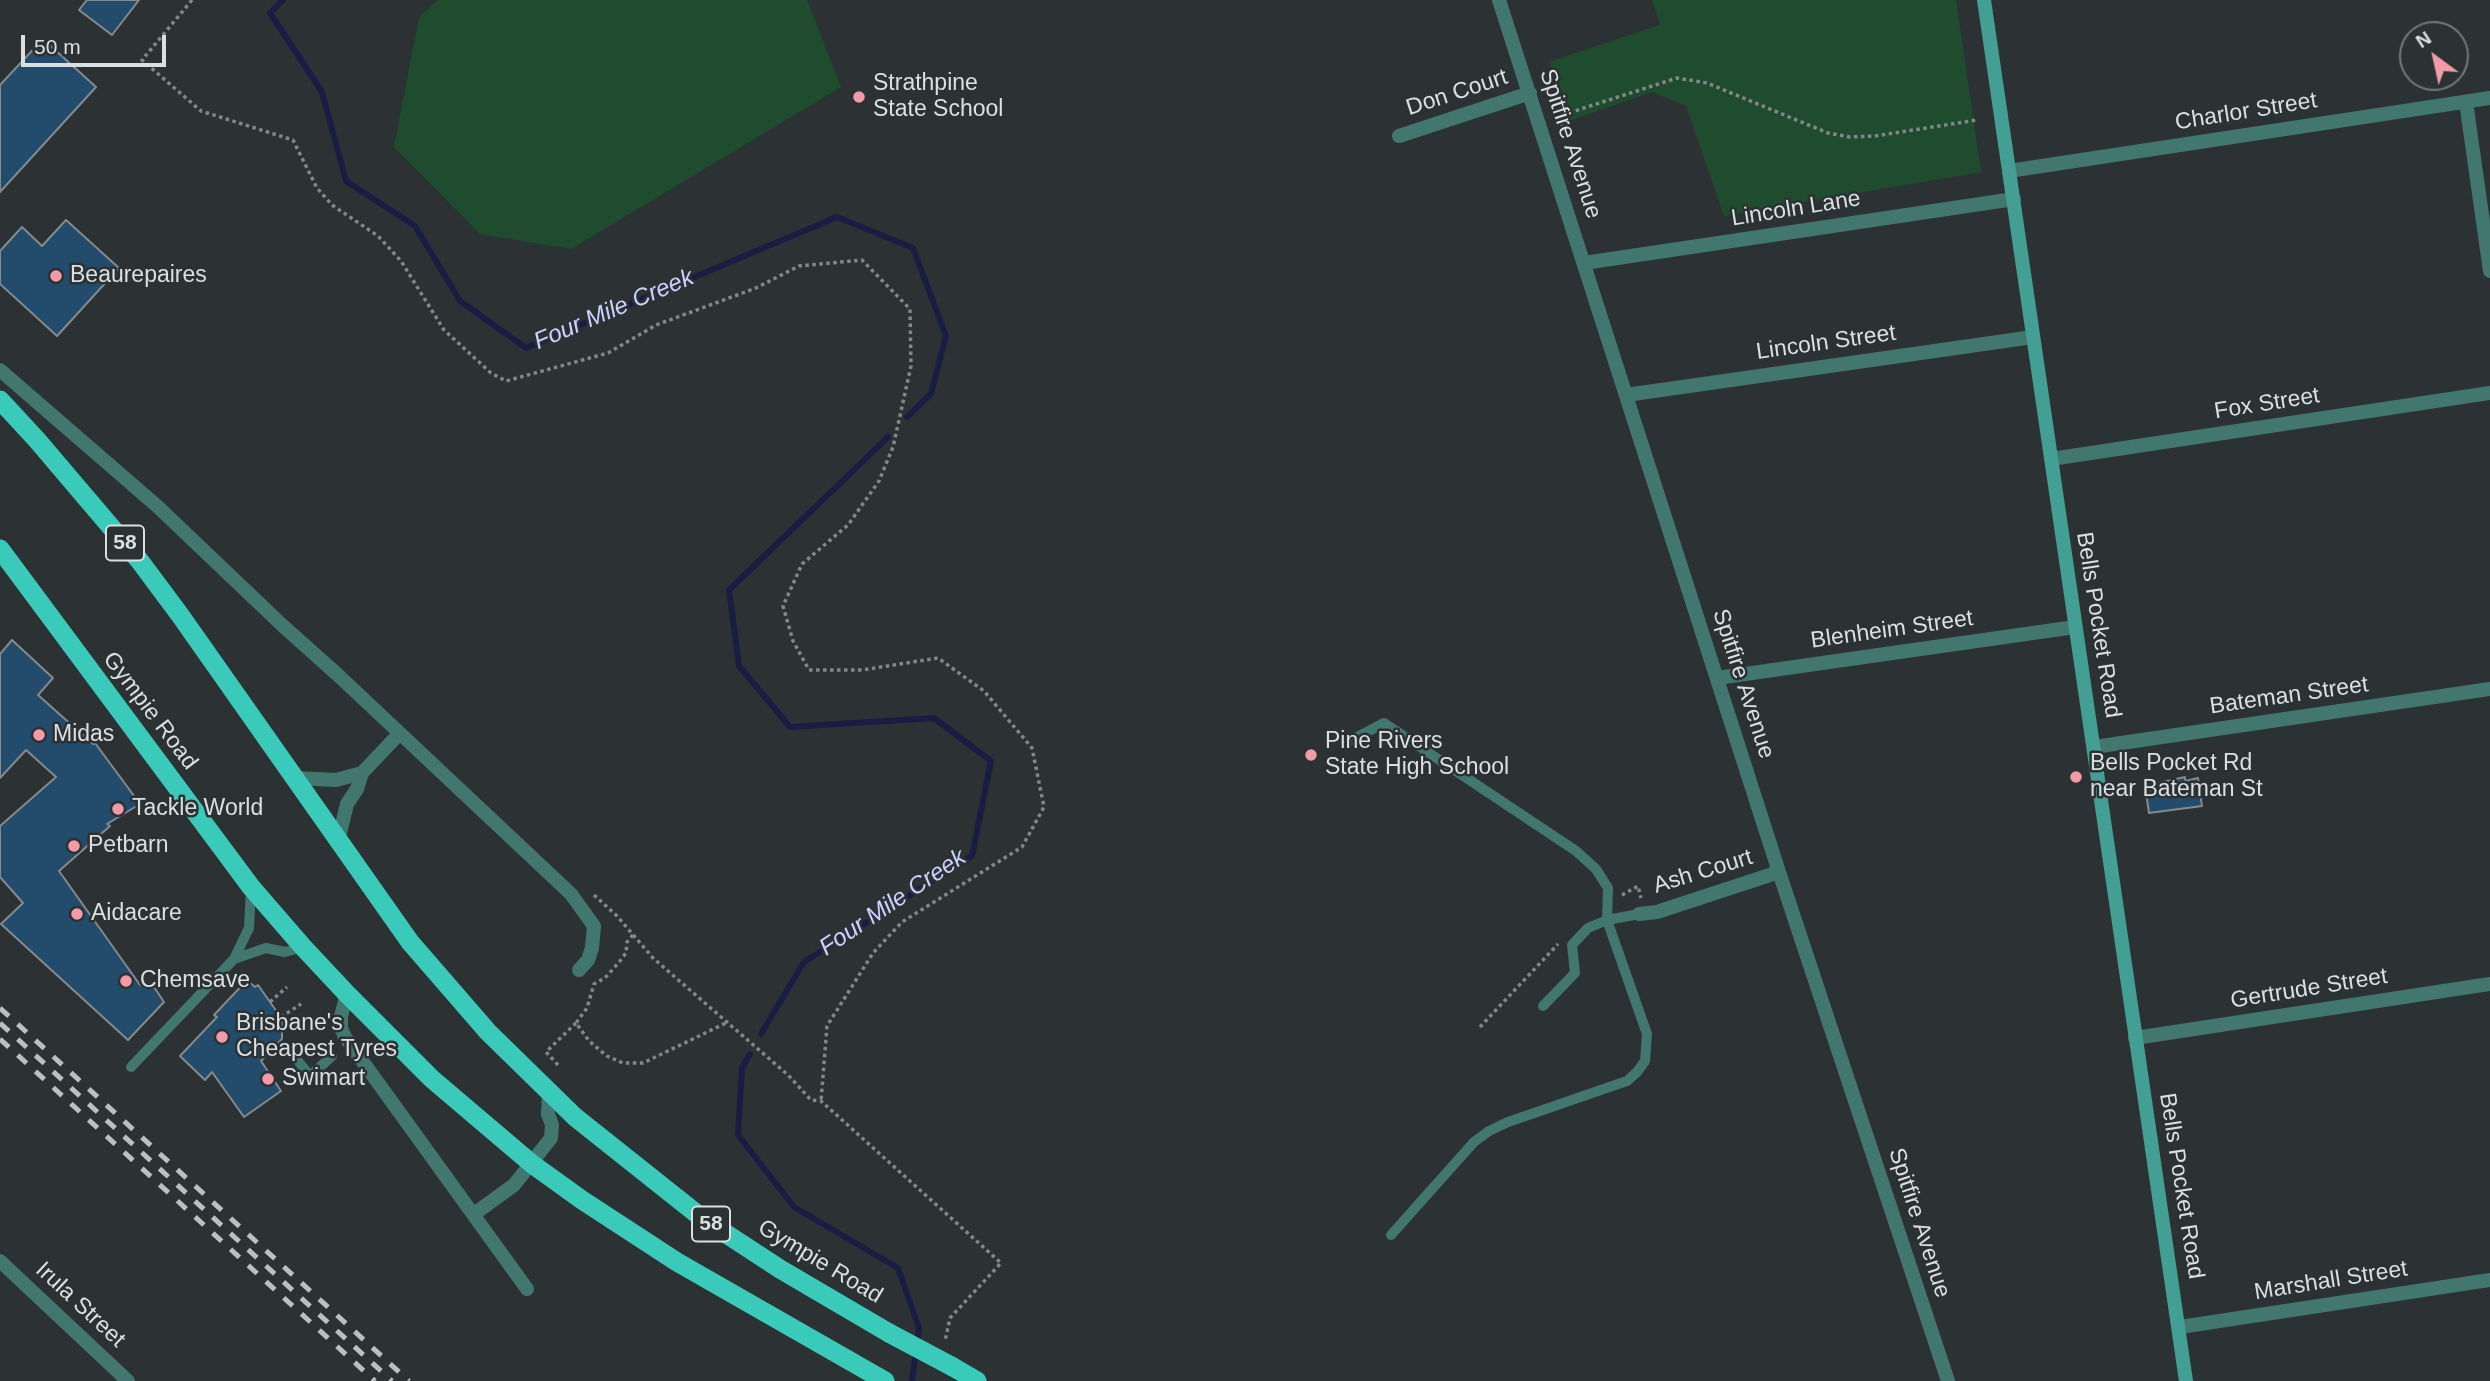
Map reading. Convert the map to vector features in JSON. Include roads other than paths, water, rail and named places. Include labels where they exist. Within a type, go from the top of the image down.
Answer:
[{"type":"highway","name":"Gympie Road","points":[[0,400],[139,560],[410,942],[488,1032],[549,1092],[633,1165],[702,1218],[780,1269],[977,1381]]},
{"type":"highway","name":"Gympie Road","points":[[0,550],[251,887],[347,994],[432,1079],[532,1164],[582,1200],[677,1262],[883,1380]]},
{"type":"main road","name":"Bells Pocket Road","points":[[1984,0],[2186,1381]]},
{"type":"street","name":"Spitfire Avenue","points":[[1499,0],[1779,872],[1948,1381]]},
{"type":"street","name":"Don Court","points":[[1399,136],[1530,93]]},
{"type":"street","name":"Charlor Street","points":[[2009,171],[2490,98]]},
{"type":"street","points":[[2466,102],[2490,271]]},
{"type":"street","name":"Lincoln Lane","points":[[1584,263],[2014,198]]},
{"type":"street","name":"Lincoln Street","points":[[1626,395],[2033,337]]},
{"type":"street","points":[[0,370],[157,506],[571,894],[588,914],[594,926],[595,938],[587,960],[579,970]]},
{"type":"street","name":"Fox Street","points":[[2050,460],[2490,393]]},
{"type":"street","name":"Blenheim Street","points":[[1717,678],[2075,627]]},
{"type":"street","name":"Bateman Street","points":[[2094,747],[2490,689]]},
{"type":"street","points":[[338,841],[347,804],[357,789],[362,773],[399,734]]},
{"type":"street","points":[[295,778],[336,780],[362,773]]},
{"type":"street","name":"Ash Court","points":[[1639,914],[1657,912],[1779,872]]},
{"type":"street","name":"Gertrude Street","points":[[2135,1038],[2490,985]]},
{"type":"street","points":[[347,994],[341,1016],[341,1028],[345,1037],[527,1289]]},
{"type":"street","points":[[474,1214],[514,1185],[551,1138],[549,1092]]},
{"type":"street","name":"Irula Street","points":[[0,1261],[128,1381]]},
{"type":"street","name":"Marshall Street","points":[[2180,1327],[2490,1280]]},
{"type":"lane","points":[[1348,742],[1384,723],[1576,851],[1596,869],[1608,888],[1607,920],[1647,1034],[1645,1061],[1637,1072],[1614,1087],[1508,1122],[1489,1131],[1474,1142],[1391,1235]]},
{"type":"lane","points":[[131,1067],[234,959],[249,928],[251,887]]},
{"type":"lane","points":[[1543,1006],[1575,973],[1572,945],[1588,928],[1607,920],[1639,914]]},
{"type":"lane","points":[[234,959],[265,948],[285,952],[303,947]]},
{"type":"lane","points":[[290,1051],[310,1076],[332,1056]]},
{"type":"waterway","name":"Four Mile Creek","points":[[283,0],[270,13],[322,92],[346,181],[415,226],[460,301],[526,348],[837,217],[913,248],[946,336],[931,394],[907,417]]},
{"type":"waterway","name":"Four Mile Creek","points":[[761,1034],[804,962],[972,856],[991,761],[934,718],[790,727],[739,666],[729,590],[888,437]]},
{"type":"waterway","name":"Four Mile Creek","points":[[750,1054],[742,1068],[738,1135],[794,1207],[898,1268],[919,1328],[912,1381]]},
{"type":"railway","points":[[0,1008],[409,1381]]},
{"type":"railway","points":[[0,1023],[392,1381]]},
{"type":"railway","points":[[0,1039],[375,1381]]},
{"type":"place","name":"Strathpine State School","points":[[859,97]]},
{"type":"place","name":"Beaurepaires","points":[[56,276]]},
{"type":"place","name":"Midas","points":[[39,735]]},
{"type":"place","name":"Pine Rivers State High School","points":[[1311,755]]},
{"type":"place","name":"Bells Pocket Rd near Bateman St","points":[[2076,777]]},
{"type":"place","name":"Tackle World","points":[[118,809]]},
{"type":"place","name":"Petbarn","points":[[74,846]]},
{"type":"place","name":"Aidacare","points":[[77,914]]},
{"type":"place","name":"Chemsave","points":[[126,981]]},
{"type":"place","name":"Brisbane's Cheapest Tyres","points":[[222,1037]]},
{"type":"place","name":"Swimart","points":[[268,1079]]}]
